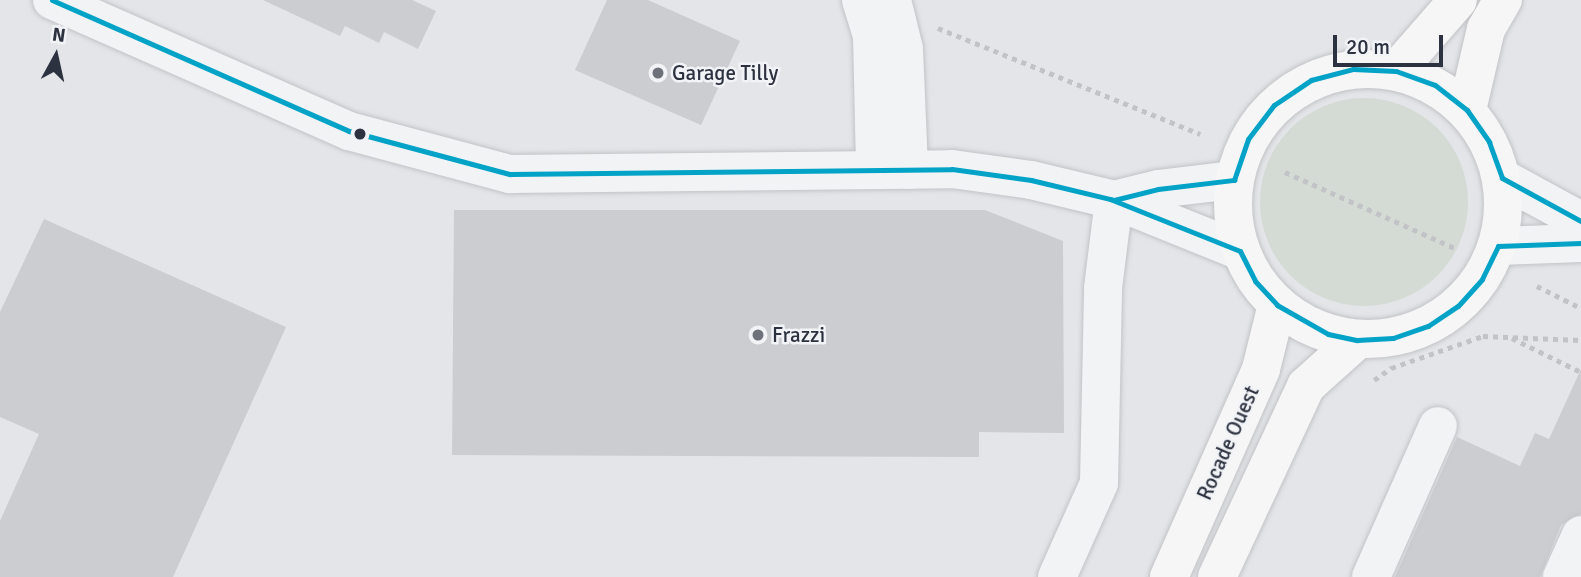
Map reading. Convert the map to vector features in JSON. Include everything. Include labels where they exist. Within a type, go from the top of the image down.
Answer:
[{"type":"main road","points":[[1396,71],[1458,0]]},
{"type":"main road","points":[[1467,110],[1486,29],[1503,0]]},
{"type":"main road","points":[[1353,69],[1396,71],[1435,85],[1467,110],[1489,142],[1502,177],[1504,212],[1498,246],[1482,279],[1458,306],[1428,326],[1393,338],[1357,340],[1328,334],[1277,305],[1255,281],[1240,251],[1232,216],[1234,180],[1248,139],[1274,105],[1301,86],[1353,69]]},
{"type":"main road","name":"Rocade Ouest","points":[[1169,577],[1261,369],[1277,305]]},
{"type":"main road","points":[[1217,577],[1306,386],[1357,340]]},
{"type":"street","points":[[52,0],[349,131],[510,174],[952,169],[1031,180],[1114,200],[1240,251]]},
{"type":"street","points":[[883,3],[904,49],[892,170]]},
{"type":"street","points":[[1502,177],[1581,221]]},
{"type":"street","points":[[1114,200],[1157,189],[1234,180]]},
{"type":"street","points":[[1057,577],[1099,483],[1103,288],[1114,200]]},
{"type":"street","points":[[1498,246],[1581,243]]},
{"type":"street","points":[[1371,577],[1438,426]]},
{"type":"street","points":[[1562,577],[1581,535]]},
{"type":"path","points":[[883,3],[1199,134]]},
{"type":"path","points":[[1285,172],[1455,248]]},
{"type":"path","points":[[1537,286],[1581,308]]},
{"type":"path","points":[[1370,382],[1391,368],[1483,336],[1581,340]]},
{"type":"path","points":[[1511,338],[1581,372]]},
{"type":"shaded area","points":[[1364,98],[1404,105],[1438,128],[1461,162],[1468,202],[1461,242],[1438,276],[1404,299],[1364,306],[1324,299],[1290,276],[1267,242],[1260,202],[1267,162],[1290,128],[1324,105]]},
{"type":"building","points":[[263,0],[412,0],[436,11],[418,49],[384,32],[379,43],[345,26],[340,36]]},
{"type":"building","points":[[607,0],[648,0],[740,41],[701,125],[575,70]]},
{"type":"building","name":"Frazzi","points":[[454,210],[985,210],[1063,241],[1064,433],[979,432],[979,457],[452,455]]},
{"type":"building","points":[[44,219],[286,327],[173,577],[0,577],[0,521],[39,434],[0,417],[0,312]]},
{"type":"building","points":[[1581,369],[1581,514],[1561,525],[1540,577],[1395,577],[1457,437],[1520,466],[1535,433],[1549,439]]},
{"type":"transit line","points":[[52,0],[349,131],[510,174],[952,169],[1031,180],[1114,200],[1158,189],[1234,180],[1248,139],[1274,105],[1311,80],[1353,69],[1396,71],[1435,85],[1467,110],[1489,142],[1502,178],[1581,221]]},
{"type":"transit line","points":[[1110,199],[1240,251],[1255,281],[1277,305],[1328,334],[1357,340],[1393,338],[1428,326],[1458,306],[1482,279],[1498,246],[1581,243]]},
{"type":"place","name":"Garage Tilly","points":[[658,73]]},
{"type":"place","name":"Frazzi","points":[[758,335]]}]
